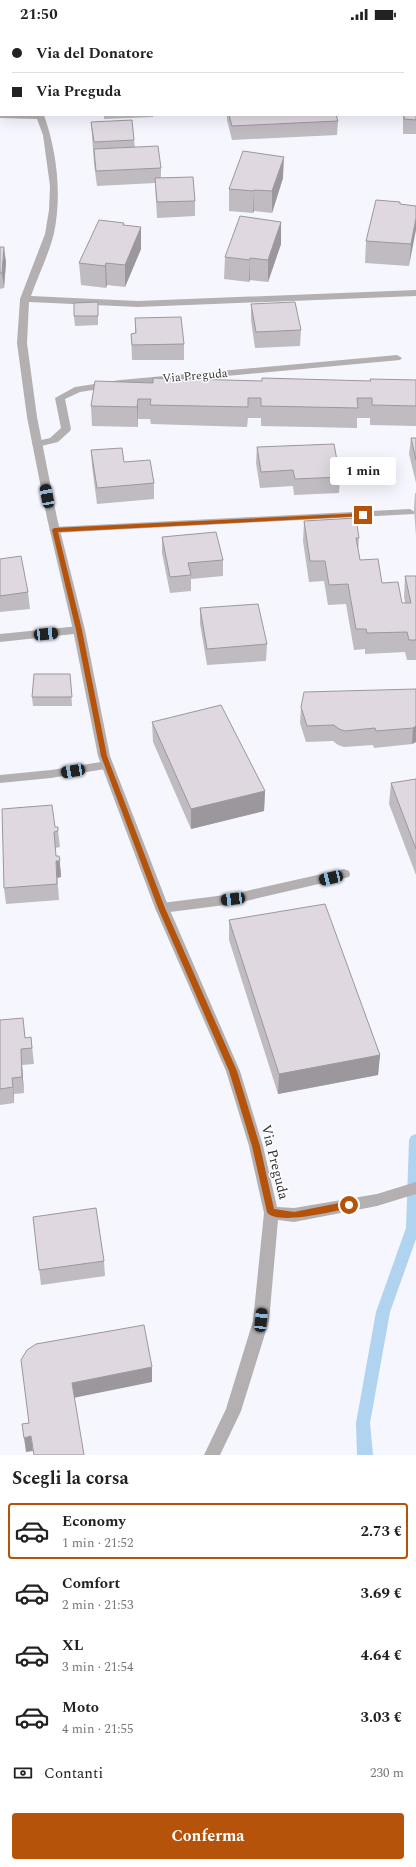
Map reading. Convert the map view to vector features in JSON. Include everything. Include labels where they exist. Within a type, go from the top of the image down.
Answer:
[{"type":"street","points":[[0,116],[40,116]]},
{"type":"street","name":"Via Preguda","points":[[40,116],[47,135],[52,169],[54,186],[53,210],[49,234],[25,299],[22,343],[32,417],[54,530],[79,630],[107,765],[162,908],[233,1071],[256,1146],[271,1212],[261,1320],[246,1373],[233,1411],[212,1455]]},
{"type":"street","points":[[25,299],[138,304],[416,293]]},
{"type":"street","name":"Via Preguda","points":[[37,444],[54,440],[66,429],[60,398],[78,388],[397,358]]},
{"type":"street","points":[[54,530],[410,512]]},
{"type":"street","points":[[0,638],[79,630]]},
{"type":"street","points":[[0,779],[51,774],[107,765]]},
{"type":"street","points":[[162,908],[233,899],[344,874]]},
{"type":"street","points":[[271,1212],[294,1215],[377,1200],[416,1188]]},
{"type":"building","points":[[229,116],[336,116],[338,121],[232,126]]},
{"type":"building","points":[[404,116],[416,116],[416,120],[404,119]]},
{"type":"building","points":[[132,120],[134,140],[94,142],[91,122]]},
{"type":"building","points":[[158,146],[161,168],[96,171],[94,149]]},
{"type":"building","points":[[243,151],[284,157],[272,191],[229,189]]},
{"type":"building","points":[[193,177],[195,201],[157,202],[155,178]]},
{"type":"building","points":[[376,200],[400,202],[400,204],[416,206],[416,218],[411,244],[366,241]]},
{"type":"building","points":[[240,216],[281,222],[268,260],[250,258],[250,260],[225,257]]},
{"type":"building","points":[[99,220],[141,227],[125,265],[106,263],[105,266],[79,263]]},
{"type":"building","points":[[0,247],[4,247],[2,273],[0,273]]},
{"type":"building","points":[[98,302],[98,316],[74,316],[74,303]]},
{"type":"building","points":[[295,302],[301,330],[256,332],[251,304]]},
{"type":"building","points":[[181,317],[184,344],[132,345],[131,334],[136,333],[135,318]]},
{"type":"building","points":[[153,378],[262,381],[262,378],[371,381],[370,379],[416,380],[416,406],[372,405],[372,398],[357,398],[358,408],[261,406],[261,398],[248,398],[248,407],[150,405],[151,399],[138,399],[137,407],[91,406],[95,381],[153,383]]},
{"type":"building","points":[[411,438],[416,438],[416,460]]},
{"type":"building","points":[[334,444],[340,477],[295,479],[293,470],[261,472],[257,447]]},
{"type":"building","points":[[122,448],[124,462],[150,460],[154,483],[97,488],[91,450]]},
{"type":"building","points":[[356,518],[359,538],[356,538],[360,560],[378,559],[382,583],[398,582],[402,603],[411,603],[405,576],[416,576],[416,640],[409,640],[407,632],[367,633],[366,629],[356,629],[348,584],[329,585],[325,561],[310,561],[304,521]]},
{"type":"building","points":[[216,532],[223,560],[188,563],[191,575],[170,577],[162,537]]},
{"type":"building","points":[[21,556],[28,592],[0,596],[0,559]]},
{"type":"building","points":[[258,604],[267,644],[207,649],[200,608]]},
{"type":"building","points":[[34,674],[70,674],[72,697],[32,697]]},
{"type":"building","points":[[416,689],[416,726],[413,728],[376,731],[375,728],[345,731],[334,725],[307,726],[301,707],[304,692]]},
{"type":"building","points":[[221,705],[265,791],[191,809],[152,722]]},
{"type":"building","points":[[416,779],[416,849],[391,783]]},
{"type":"building","points":[[52,805],[55,827],[58,827],[58,831],[54,832],[56,856],[59,856],[60,861],[56,861],[57,884],[4,888],[2,809]]},
{"type":"building","points":[[325,904],[380,1055],[279,1074],[229,920]]},
{"type":"building","points":[[23,1018],[25,1038],[31,1037],[32,1048],[21,1049],[22,1077],[12,1078],[13,1087],[0,1089],[0,1020]]},
{"type":"building","points":[[96,1208],[104,1261],[39,1270],[33,1217]]},
{"type":"building","points":[[144,1325],[152,1367],[72,1383],[84,1455],[34,1455],[31,1436],[24,1438],[22,1424],[29,1423],[21,1360],[27,1350],[36,1344]]},
{"type":"waterway","points":[[365,1455],[363,1423],[383,1312],[413,1228],[416,1140]]},
{"type":"route","points":[[349,1205],[294,1215],[271,1212],[256,1146],[233,1071],[162,908],[104,756],[79,630],[54,530],[363,515]]}]
